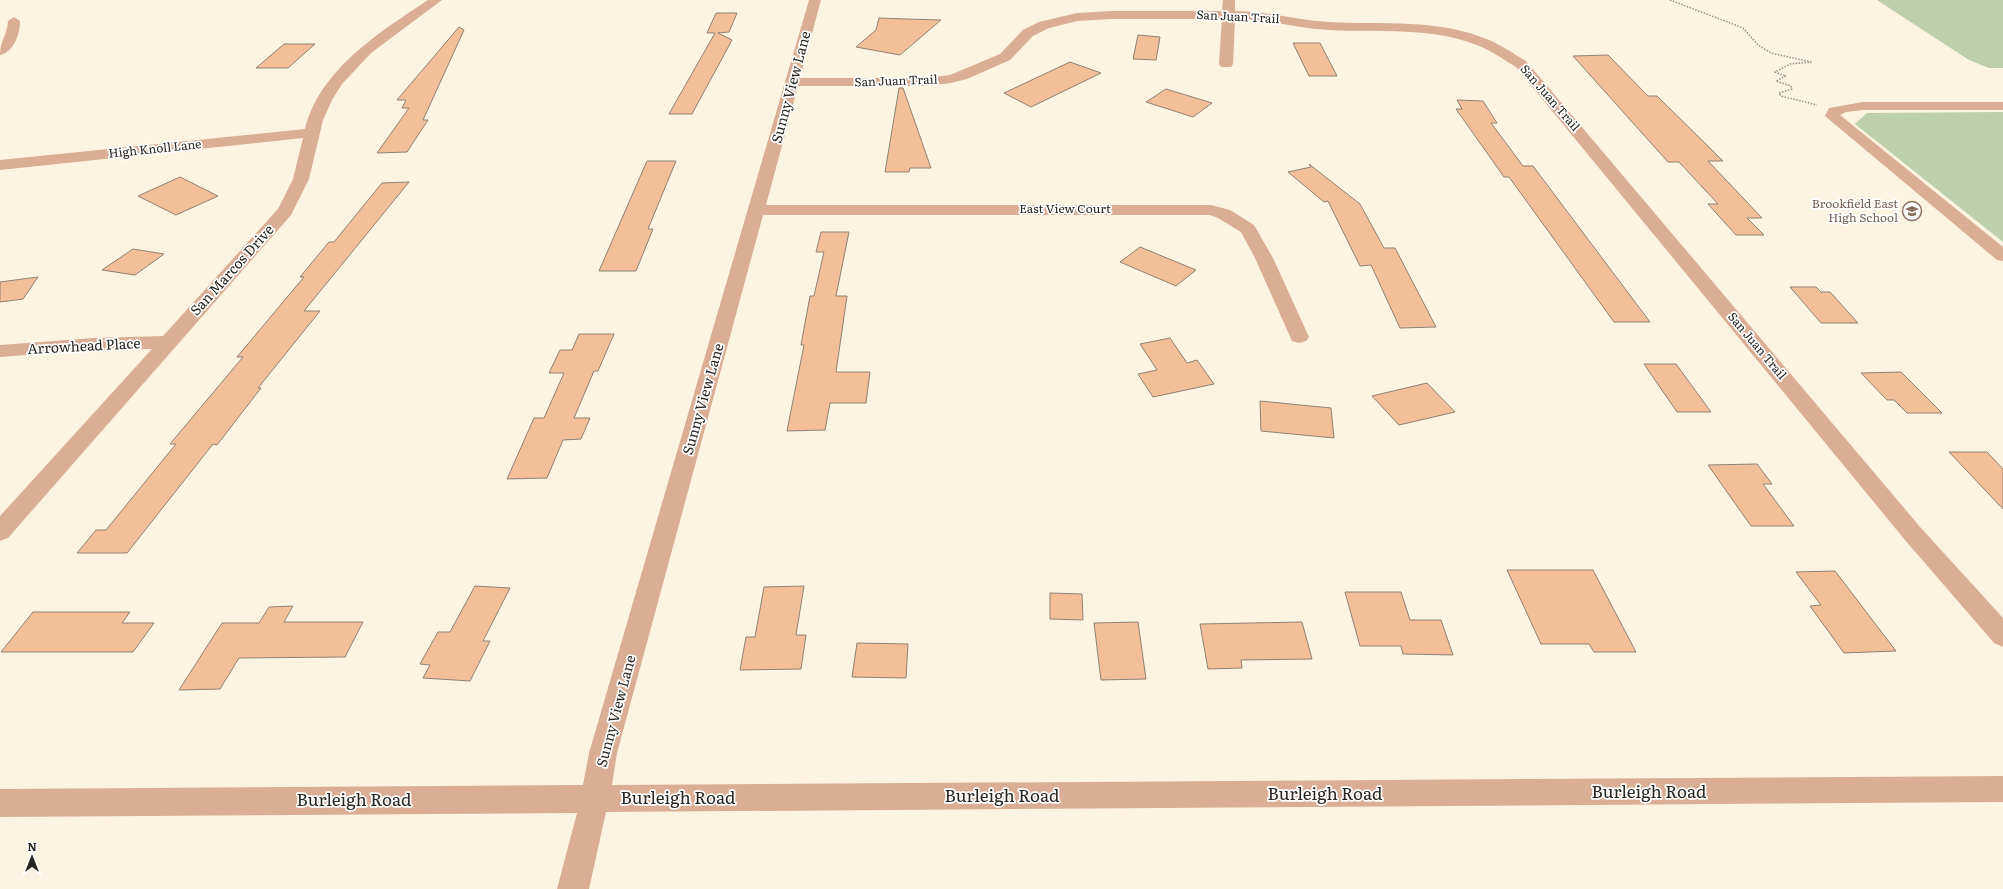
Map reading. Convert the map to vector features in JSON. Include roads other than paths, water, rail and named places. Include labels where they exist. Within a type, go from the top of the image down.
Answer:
[{"type":"street","name":"San Marcos Drive","points":[[0,532],[167,342],[285,211],[298,190],[306,167],[311,133],[316,118],[334,84],[356,58],[388,32],[436,0]]},
{"type":"street","name":"Sunny View Lane","points":[[573,889],[595,798],[602,753],[757,210],[815,0]]},
{"type":"street","name":"San Juan Trail","points":[[792,82],[926,82],[951,79],[999,61],[1010,53],[1028,33],[1053,22],[1089,16],[1229,7],[1322,26],[1397,26],[1433,30],[1484,43],[1521,64],[1913,534],[2003,636]]},
{"type":"street","points":[[1226,64],[1229,7]]},
{"type":"street","points":[[0,50],[9,42],[14,33],[14,21]]},
{"type":"street","points":[[2003,106],[1863,106],[1834,111],[1832,116],[2003,256]]},
{"type":"street","name":"High Knoll Lane","points":[[0,165],[311,133]]},
{"type":"street","name":"East View Court","points":[[757,210],[1212,210],[1224,214],[1248,229],[1264,258],[1299,337]]},
{"type":"street","name":"Arrowhead Place","points":[[0,351],[94,344],[167,342]]},
{"type":"street","name":"Burleigh Road","points":[[0,802],[2003,789]]},
{"type":"place","name":"Brookfield East High School","points":[[1912,211]]}]
